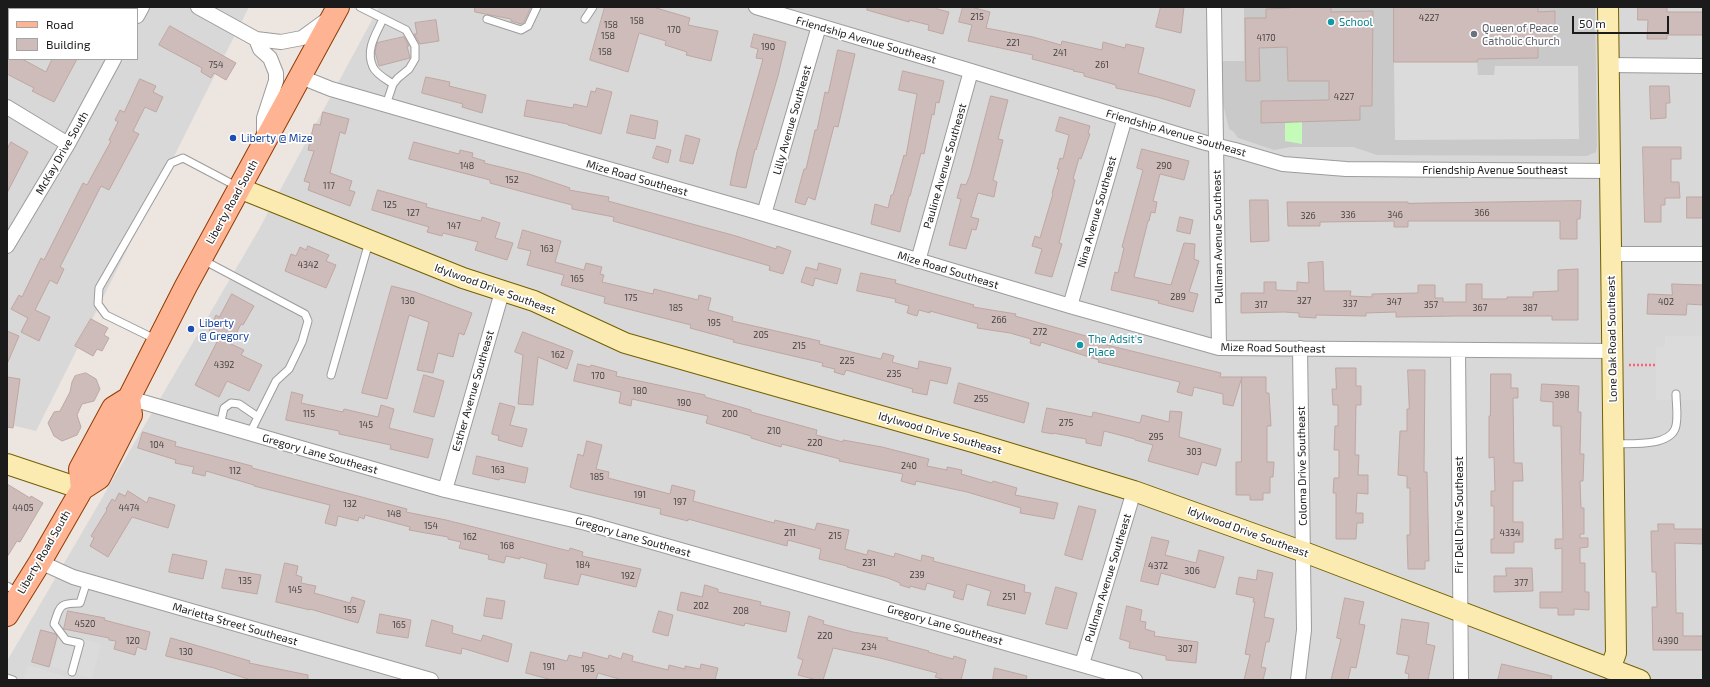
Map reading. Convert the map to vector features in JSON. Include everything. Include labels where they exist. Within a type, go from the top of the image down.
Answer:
[{"type":"main road","name":"Liberty Road South","points":[[7,615],[14,590],[40,562],[82,489],[99,478],[131,416],[129,398],[201,258],[336,11]]},
{"type":"street","points":[[198,7],[256,39],[282,42],[302,38],[336,11]]},
{"type":"street","name":"Friendship Avenue Southeast","points":[[756,7],[971,71],[1217,147],[1235,150],[1283,164],[1346,169],[1610,171]]},
{"type":"street","name":"Pullman Avenue Southeast","points":[[1214,7],[1219,348]]},
{"type":"street","name":"Lone Oak Road Southeast","points":[[1608,7],[1616,653],[1610,670]]},
{"type":"street","name":"Lilly Avenue Southeast","points":[[764,214],[819,26]]},
{"type":"street","points":[[256,39],[260,49],[270,58],[276,73],[276,81],[264,118],[264,143]]},
{"type":"street","name":"McKay Drive South","points":[[7,246],[68,144],[113,60]]},
{"type":"street","points":[[1609,65],[1703,66]]},
{"type":"street","name":"Pauline Avenue Southeast","points":[[918,261],[971,71]]},
{"type":"street","name":"Mize Road Southeast","points":[[301,76],[331,89],[764,214],[1070,306],[1219,348],[1458,350],[1613,358]]},
{"type":"street","points":[[7,108],[68,144]]},
{"type":"street","name":"Nina Avenue Southeast","points":[[1070,306],[1125,118]]},
{"type":"street","name":"Idylwood Drive Southeast","points":[[240,188],[502,292],[534,301],[625,343],[983,445],[1134,491],[1304,552],[1610,670],[1640,680]]},
{"type":"street","points":[[1611,254],[1703,254]]},
{"type":"street","name":"Esther Avenue Southeast","points":[[445,490],[502,292]]},
{"type":"street","name":"Coloma Drive Southeast","points":[[1298,680],[1304,630],[1300,348]]},
{"type":"street","name":"Fir Dell Drive Southeast","points":[[1458,350],[1461,680]]},
{"type":"street","name":"Gregory Lane Southeast","points":[[129,398],[445,490],[586,523],[1135,680]]},
{"type":"street","points":[[7,464],[82,489]]},
{"type":"street","name":"Pullman Avenue Southeast","points":[[1082,664],[1134,491]]},
{"type":"street","name":"Marietta Street Southeast","points":[[40,562],[73,577],[431,680]]},
{"type":"lane","points":[[360,7],[406,30],[415,46],[415,59],[410,69],[393,84],[386,105]]},
{"type":"lane","points":[[488,19],[521,30],[528,26],[537,7]]},
{"type":"lane","points":[[585,19],[593,7]]},
{"type":"lane","points":[[383,19],[370,48],[370,56],[373,68],[393,84]]},
{"type":"lane","points":[[158,341],[106,315],[98,304],[99,288],[171,162],[183,158],[240,188]]},
{"type":"lane","points":[[331,375],[369,240]]},
{"type":"lane","points":[[201,258],[305,314],[308,322],[302,342],[289,369],[276,381],[250,433]]},
{"type":"lane","points":[[1614,444],[1653,443],[1663,440],[1672,434],[1676,421],[1676,394]]},
{"type":"lane","points":[[220,424],[224,408],[231,402],[240,404],[258,417]]},
{"type":"lane","points":[[72,672],[80,643],[66,640],[54,624],[60,607],[67,603],[80,603],[87,581]]},
{"type":"lane","points":[[7,678],[13,680]]},
{"type":"path","points":[[1613,358],[1656,365]]},
{"type":"shaded area","points":[[7,7],[249,7],[36,431],[7,424]]},
{"type":"shaded area","points":[[379,7],[1703,7],[1703,680],[7,680],[7,661],[258,231]]},
{"type":"shaded area","points":[[1221,7],[1595,7],[1596,152],[1587,156],[1377,155],[1353,147],[1291,147],[1274,150],[1238,138],[1233,131],[1229,129],[1221,95]]},
{"type":"shaded area","points":[[1222,7],[1244,7],[1244,61],[1222,61]]},
{"type":"shaded area","points":[[1394,62],[1477,62],[1478,75],[1494,75],[1495,66],[1578,66],[1579,139],[1395,140]]},
{"type":"shaded area","points":[[1665,336],[1703,336],[1703,400],[1656,400],[1656,347],[1665,346]]},
{"type":"shaded area","points":[[60,633],[101,644],[92,679],[51,666]]},
{"type":"shaded area","points":[[28,665],[78,680],[23,680]]},
{"type":"green space","points":[[1302,121],[1302,144],[1285,141],[1285,123]]},
{"type":"building","points":[[475,7],[531,7],[524,22],[521,24],[511,21],[511,19],[475,12]]},
{"type":"building","points":[[605,7],[653,7],[690,18],[688,25],[718,31],[711,61],[686,55],[687,52],[665,45],[666,41],[639,33],[628,72],[590,60]]},
{"type":"building","points":[[868,7],[937,7],[937,9],[949,12],[943,34],[928,30],[929,25],[909,20],[909,22],[867,10]]},
{"type":"building","points":[[963,7],[971,7],[990,12],[986,28],[1033,37],[1061,45],[1062,41],[1102,50],[1103,42],[1125,48],[1126,44],[1144,48],[1138,73],[1195,90],[1190,107],[1157,97],[1116,88],[1116,85],[1084,76],[1084,73],[1032,59],[1033,55],[968,41],[972,25],[959,22]]},
{"type":"building","points":[[1161,7],[1184,7],[1181,33],[1156,27]]},
{"type":"building","points":[[1290,7],[1331,7],[1331,12],[1373,11],[1372,106],[1360,106],[1360,120],[1261,123],[1261,101],[1329,100],[1329,81],[1288,81],[1287,47],[1259,48],[1260,81],[1246,81],[1245,18],[1266,18],[1266,9]]},
{"type":"building","name":"Queen of Peace Catholic Church","points":[[1394,7],[1538,7],[1538,12],[1555,11],[1555,38],[1538,39],[1538,58],[1478,59],[1477,62],[1394,62]]},
{"type":"building","points":[[1638,7],[1667,7],[1667,12],[1703,12],[1703,35],[1667,35],[1667,39],[1647,39],[1648,20],[1638,20]]},
{"type":"building","points":[[436,20],[439,41],[420,44],[414,34],[417,34],[415,23]]},
{"type":"building","points":[[170,26],[236,63],[226,80],[214,73],[211,78],[201,72],[202,68],[159,45]]},
{"type":"building","points":[[754,34],[786,42],[778,76],[756,150],[755,149],[746,188],[730,185],[737,152],[763,59],[756,58],[758,49],[751,47]]},
{"type":"building","points":[[404,37],[409,46],[407,46],[410,58],[379,66],[375,52],[377,43]]},
{"type":"building","points":[[838,50],[855,54],[838,127],[834,126],[815,200],[808,197],[805,205],[795,202],[804,169],[806,169],[815,130],[817,130],[825,92],[828,93]]},
{"type":"building","points":[[7,59],[24,60],[46,72],[52,60],[76,60],[54,102],[32,91],[34,88],[7,74]]},
{"type":"building","points":[[903,71],[944,81],[939,103],[936,102],[934,115],[932,114],[924,154],[921,153],[900,232],[871,224],[875,204],[888,208],[904,155],[906,156],[917,94],[899,90]]},
{"type":"building","points":[[426,77],[450,82],[449,86],[486,95],[482,113],[462,107],[463,104],[422,93]]},
{"type":"building","points":[[140,79],[156,86],[153,92],[163,97],[156,112],[145,107],[133,131],[139,134],[109,190],[101,186],[60,267],[64,269],[57,284],[50,280],[35,310],[50,317],[39,341],[21,332],[28,318],[11,309],[19,295],[22,297],[41,258],[44,260],[83,183],[87,185],[111,141],[109,140],[118,122],[115,120],[120,110],[124,112]]},
{"type":"building","points":[[1650,86],[1669,86],[1670,103],[1666,103],[1666,118],[1651,119]]},
{"type":"building","points":[[597,88],[612,92],[601,134],[568,124],[524,116],[527,100],[573,108],[574,104],[587,107],[591,91],[595,92]]},
{"type":"building","points":[[991,96],[1008,100],[998,139],[1003,140],[993,180],[997,182],[994,197],[978,193],[971,217],[979,219],[976,230],[972,229],[966,249],[949,245],[961,199],[957,198],[961,184],[966,185],[970,175]]},
{"type":"building","points":[[323,112],[349,119],[345,134],[340,132],[330,173],[352,181],[349,190],[355,192],[350,206],[308,190],[310,183],[304,181],[314,151],[308,150],[314,124],[320,125]]},
{"type":"building","points":[[631,115],[658,121],[655,139],[627,133]]},
{"type":"building","points":[[1060,117],[1090,126],[1088,133],[1090,134],[1081,159],[1079,158],[1073,179],[1075,180],[1059,243],[1062,244],[1052,277],[1035,273],[1042,249],[1032,246],[1035,236],[1040,238],[1053,194],[1060,158],[1063,159],[1069,135],[1056,131]]},
{"type":"building","points":[[686,135],[700,139],[693,164],[680,161]]},
{"type":"building","points":[[11,142],[28,152],[7,193],[7,150]]},
{"type":"building","points":[[414,142],[459,154],[460,150],[473,153],[472,157],[485,161],[484,163],[529,174],[570,188],[569,190],[609,197],[608,201],[736,236],[776,249],[777,246],[791,251],[783,274],[769,270],[770,266],[613,221],[614,217],[572,209],[572,205],[490,183],[490,180],[409,159]]},
{"type":"building","points":[[657,146],[671,150],[668,163],[653,158]]},
{"type":"building","points":[[1643,147],[1681,147],[1681,159],[1671,159],[1671,182],[1679,182],[1680,198],[1665,198],[1665,205],[1661,205],[1661,222],[1645,222]]},
{"type":"building","points":[[1142,149],[1189,161],[1184,180],[1160,174],[1153,201],[1157,202],[1155,213],[1151,212],[1148,221],[1134,277],[1171,285],[1184,243],[1195,244],[1194,259],[1199,261],[1189,292],[1198,294],[1193,312],[1158,303],[1159,301],[1111,290],[1115,272],[1118,273],[1124,248],[1122,247],[1143,170],[1137,168]]},
{"type":"building","points":[[378,190],[427,204],[426,207],[481,221],[482,217],[500,223],[495,238],[513,243],[507,260],[475,250],[478,242],[443,233],[442,236],[427,232],[429,227],[372,210]]},
{"type":"building","points":[[1687,197],[1703,197],[1703,218],[1687,218]]},
{"type":"building","points":[[1250,200],[1268,200],[1269,241],[1251,242]]},
{"type":"building","points":[[1581,201],[1580,219],[1577,219],[1577,239],[1560,239],[1560,221],[1408,221],[1408,227],[1394,227],[1394,221],[1320,222],[1320,226],[1288,226],[1287,202],[1408,203]]},
{"type":"building","points":[[1180,217],[1193,220],[1190,234],[1177,231]]},
{"type":"building","points":[[523,230],[561,241],[555,262],[584,270],[586,263],[602,267],[600,274],[604,275],[602,282],[653,294],[654,289],[698,300],[699,295],[711,298],[708,310],[733,317],[732,321],[820,341],[819,344],[881,359],[883,353],[894,356],[892,362],[918,369],[919,361],[951,368],[947,384],[930,380],[927,395],[912,392],[913,389],[846,370],[844,375],[834,372],[835,369],[822,366],[823,363],[733,342],[734,340],[690,328],[691,325],[604,303],[605,297],[561,285],[564,275],[527,265],[531,251],[518,248]]},
{"type":"building","points":[[308,246],[329,255],[326,261],[336,265],[326,288],[285,271],[291,254],[296,256],[300,247],[306,250]]},
{"type":"building","points":[[1323,262],[1324,291],[1351,291],[1350,296],[1372,297],[1372,294],[1418,293],[1418,285],[1435,285],[1435,298],[1443,298],[1443,302],[1466,302],[1466,284],[1482,284],[1482,299],[1533,297],[1533,292],[1558,291],[1558,270],[1578,269],[1578,320],[1552,320],[1552,316],[1396,317],[1396,312],[1366,313],[1366,316],[1316,315],[1316,318],[1299,317],[1299,313],[1284,312],[1241,313],[1241,293],[1264,293],[1264,282],[1276,282],[1276,290],[1297,291],[1297,282],[1309,283],[1308,263]]},
{"type":"building","points":[[819,263],[841,269],[837,284],[815,278],[813,286],[801,282],[806,267],[817,270]]},
{"type":"building","points":[[861,273],[896,280],[895,283],[974,305],[973,307],[1016,314],[1015,316],[1086,336],[1099,341],[1099,343],[1221,373],[1220,377],[1242,377],[1233,406],[1223,404],[1223,394],[1194,387],[1192,396],[1177,392],[1180,382],[1098,362],[1099,360],[1041,342],[1040,346],[1030,343],[1031,339],[1010,333],[977,328],[978,324],[930,311],[930,313],[919,310],[917,316],[907,313],[909,306],[895,302],[896,299],[857,291]]},
{"type":"building","points":[[1672,284],[1703,285],[1703,305],[1687,304],[1686,315],[1647,314],[1648,294],[1672,295]]},
{"type":"building","points":[[392,286],[415,292],[472,313],[464,335],[459,333],[453,357],[438,353],[433,373],[417,370],[429,322],[409,315],[387,399],[362,393]]},
{"type":"building","points":[[232,294],[254,306],[243,325],[241,324],[231,344],[244,350],[241,355],[262,365],[249,391],[227,381],[219,397],[195,385],[220,336],[209,331],[216,315],[219,317]]},
{"type":"building","points":[[91,319],[108,328],[104,335],[109,338],[102,351],[97,349],[93,356],[75,346]]},
{"type":"building","points":[[7,331],[19,336],[7,364]]},
{"type":"building","points":[[523,332],[573,351],[567,369],[538,357],[533,405],[518,404],[523,355],[515,352]]},
{"type":"building","points":[[578,364],[590,367],[591,365],[617,372],[616,376],[705,395],[705,397],[751,410],[751,412],[817,430],[816,435],[843,442],[843,440],[882,447],[929,459],[927,466],[947,470],[947,467],[962,470],[961,474],[992,483],[993,481],[1017,488],[1015,495],[1058,503],[1054,519],[1020,513],[1021,508],[967,492],[916,481],[915,485],[901,481],[903,474],[839,461],[840,459],[782,444],[781,447],[751,438],[751,436],[706,423],[708,416],[632,399],[631,406],[619,403],[621,392],[574,381]]},
{"type":"building","points":[[1336,368],[1356,368],[1356,386],[1361,386],[1361,405],[1356,405],[1355,455],[1359,455],[1358,475],[1368,475],[1368,494],[1357,493],[1356,513],[1363,513],[1363,523],[1357,523],[1356,539],[1336,539],[1336,493],[1333,493],[1334,478],[1339,478],[1339,450],[1334,450],[1335,426],[1338,426],[1338,405],[1333,405],[1332,389],[1336,389]]},
{"type":"building","points":[[1408,370],[1425,370],[1424,472],[1427,472],[1429,561],[1425,561],[1425,569],[1408,569],[1407,535],[1410,535],[1410,488],[1407,488],[1407,476],[1398,475],[1400,431],[1407,431],[1407,409],[1409,409]]},
{"type":"building","points":[[86,373],[96,379],[100,389],[94,401],[82,404],[77,415],[81,427],[77,435],[62,441],[54,436],[48,423],[54,412],[60,411],[70,392],[75,376]]},
{"type":"building","points":[[1491,374],[1511,374],[1511,388],[1518,388],[1518,398],[1513,398],[1514,463],[1522,463],[1523,481],[1513,481],[1513,522],[1523,522],[1523,542],[1514,542],[1514,553],[1491,553],[1491,539],[1494,539],[1494,506],[1491,506],[1491,491],[1495,491],[1494,457],[1489,458]]},
{"type":"building","points":[[424,375],[444,381],[434,417],[414,412]]},
{"type":"building","points":[[7,377],[20,379],[13,428],[7,427]]},
{"type":"building","points":[[1242,377],[1266,377],[1266,393],[1269,393],[1271,426],[1267,426],[1267,462],[1274,462],[1273,477],[1270,477],[1270,493],[1263,493],[1263,500],[1250,500],[1250,495],[1236,495],[1236,462],[1241,462]]},
{"type":"building","points":[[959,383],[1029,403],[1024,423],[954,403]]},
{"type":"building","points":[[1542,384],[1579,386],[1578,412],[1581,412],[1580,454],[1584,454],[1583,481],[1580,481],[1581,508],[1584,508],[1584,534],[1580,534],[1580,538],[1588,538],[1588,547],[1580,548],[1580,563],[1585,563],[1585,592],[1589,592],[1589,610],[1574,609],[1574,615],[1558,615],[1558,608],[1540,608],[1540,592],[1562,592],[1562,548],[1555,549],[1555,539],[1563,539],[1561,426],[1553,426],[1553,402],[1541,401]]},
{"type":"building","points":[[292,392],[303,395],[301,403],[343,412],[344,409],[378,417],[381,405],[394,409],[389,428],[433,439],[428,458],[390,449],[391,445],[339,434],[339,431],[286,420]]},
{"type":"building","points":[[500,403],[515,407],[510,425],[527,429],[522,447],[498,440],[499,436],[492,434]]},
{"type":"building","points":[[1047,408],[1092,417],[1093,412],[1140,423],[1142,415],[1169,422],[1170,411],[1182,412],[1179,437],[1221,449],[1216,466],[1202,462],[1198,475],[1148,461],[1153,445],[1135,439],[1104,431],[1101,446],[1086,443],[1086,439],[1042,432]]},
{"type":"building","points":[[143,432],[176,442],[175,446],[407,509],[406,512],[446,520],[569,551],[570,548],[583,552],[582,556],[641,569],[636,587],[581,574],[578,585],[544,578],[547,564],[520,557],[520,559],[506,556],[504,563],[488,559],[489,555],[459,548],[461,542],[448,539],[448,537],[409,530],[410,527],[365,515],[364,519],[359,517],[358,521],[338,516],[336,526],[325,523],[330,505],[254,486],[206,471],[205,476],[192,473],[194,467],[175,463],[176,460],[138,448]]},
{"type":"building","points":[[587,441],[602,445],[596,469],[609,472],[608,478],[670,494],[672,485],[695,491],[693,501],[774,523],[775,520],[815,530],[817,523],[849,530],[845,549],[867,555],[868,550],[894,557],[895,553],[921,561],[922,555],[934,558],[933,561],[1025,585],[1024,592],[1031,593],[1025,614],[987,605],[991,591],[967,584],[963,600],[953,597],[955,591],[927,583],[925,590],[910,586],[910,588],[900,585],[900,583],[888,578],[819,559],[821,549],[788,540],[787,546],[688,519],[688,521],[660,514],[661,509],[575,489],[570,487],[578,454],[583,456]]},
{"type":"building","points":[[477,456],[528,468],[525,483],[500,478],[499,480],[473,474]]},
{"type":"building","points":[[7,484],[30,498],[31,496],[43,503],[20,542],[17,541],[7,557]]},
{"type":"building","points":[[128,491],[147,503],[149,497],[175,505],[168,528],[132,517],[108,557],[90,546],[94,538],[91,536],[112,499],[115,501],[119,493],[125,496]]},
{"type":"building","points":[[1079,506],[1096,510],[1082,560],[1065,555]]},
{"type":"building","points":[[1658,524],[1674,524],[1674,529],[1703,529],[1703,544],[1675,543],[1676,613],[1683,613],[1683,636],[1703,636],[1703,650],[1653,650],[1652,607],[1657,607],[1656,572],[1652,572],[1651,531],[1658,531]]},
{"type":"building","points":[[1152,537],[1169,541],[1165,555],[1196,563],[1199,550],[1224,557],[1215,588],[1161,573],[1158,585],[1141,581]]},
{"type":"building","points":[[173,554],[207,561],[203,579],[169,572]]},
{"type":"building","points":[[285,563],[298,566],[296,575],[302,577],[301,583],[316,586],[314,593],[350,603],[352,597],[365,601],[358,623],[310,609],[276,602]]},
{"type":"building","points":[[1506,568],[1532,568],[1533,591],[1494,592],[1494,576],[1506,576]]},
{"type":"building","points":[[226,569],[261,575],[257,594],[222,588]]},
{"type":"building","points":[[1258,570],[1273,573],[1264,617],[1274,619],[1269,642],[1266,642],[1261,667],[1266,668],[1263,680],[1244,680],[1250,655],[1245,654],[1255,602],[1253,602],[1254,598],[1236,594],[1239,577],[1256,580]]},
{"type":"building","points":[[705,585],[718,589],[718,592],[761,602],[760,605],[790,612],[786,632],[745,623],[744,626],[677,610],[681,592],[702,597]]},
{"type":"building","points":[[1056,587],[1077,593],[1067,629],[1046,624]]},
{"type":"building","points":[[487,598],[505,601],[502,619],[484,616]]},
{"type":"building","points":[[1345,598],[1364,602],[1359,624],[1365,625],[1356,668],[1351,667],[1348,680],[1331,680],[1341,639],[1337,638]]},
{"type":"building","points":[[1127,606],[1142,610],[1140,621],[1146,622],[1145,629],[1155,632],[1154,636],[1198,642],[1196,663],[1166,660],[1166,656],[1129,648],[1130,642],[1120,639]]},
{"type":"building","points":[[68,611],[105,618],[104,620],[150,632],[146,650],[137,647],[135,655],[114,649],[116,641],[109,640],[109,638],[64,629]]},
{"type":"building","points":[[659,611],[673,615],[668,636],[653,632]]},
{"type":"building","points":[[380,614],[411,620],[408,638],[377,633]]},
{"type":"building","points":[[809,616],[824,621],[823,624],[853,632],[888,638],[887,640],[929,651],[928,652],[953,659],[954,656],[966,660],[961,680],[946,680],[935,677],[937,673],[880,658],[833,648],[823,680],[798,675],[803,660],[798,658]]},
{"type":"building","points":[[1402,619],[1429,623],[1426,644],[1435,646],[1428,680],[1408,680],[1409,674],[1405,673],[1409,656],[1397,654]]},
{"type":"building","points":[[432,620],[453,626],[452,633],[481,641],[483,635],[512,644],[508,662],[462,648],[461,654],[426,646]]},
{"type":"building","points":[[41,630],[56,634],[57,637],[49,667],[32,662]]},
{"type":"building","points":[[171,638],[250,661],[249,663],[308,675],[308,680],[251,680],[214,668],[166,656]]},
{"type":"building","points":[[531,652],[567,661],[569,655],[582,658],[583,652],[608,659],[609,655],[621,659],[623,653],[633,656],[632,661],[668,670],[669,665],[685,669],[685,666],[700,669],[701,664],[718,668],[715,680],[619,680],[598,673],[596,680],[552,680],[526,673]]},
{"type":"building","points":[[1502,664],[1552,676],[1551,680],[1498,680]]},
{"type":"building","points":[[995,668],[1027,676],[1026,680],[993,680]]},
{"type":"place","name":"School","points":[[1331,22]]},
{"type":"place","name":"Queen of Peace Catholic Church","points":[[1474,34]]},
{"type":"place","name":"Liberty @ Mize","points":[[233,138]]},
{"type":"place","name":"Liberty @ Gregory","points":[[191,329]]},
{"type":"place","name":"The Adsit's Place","points":[[1080,345]]}]
